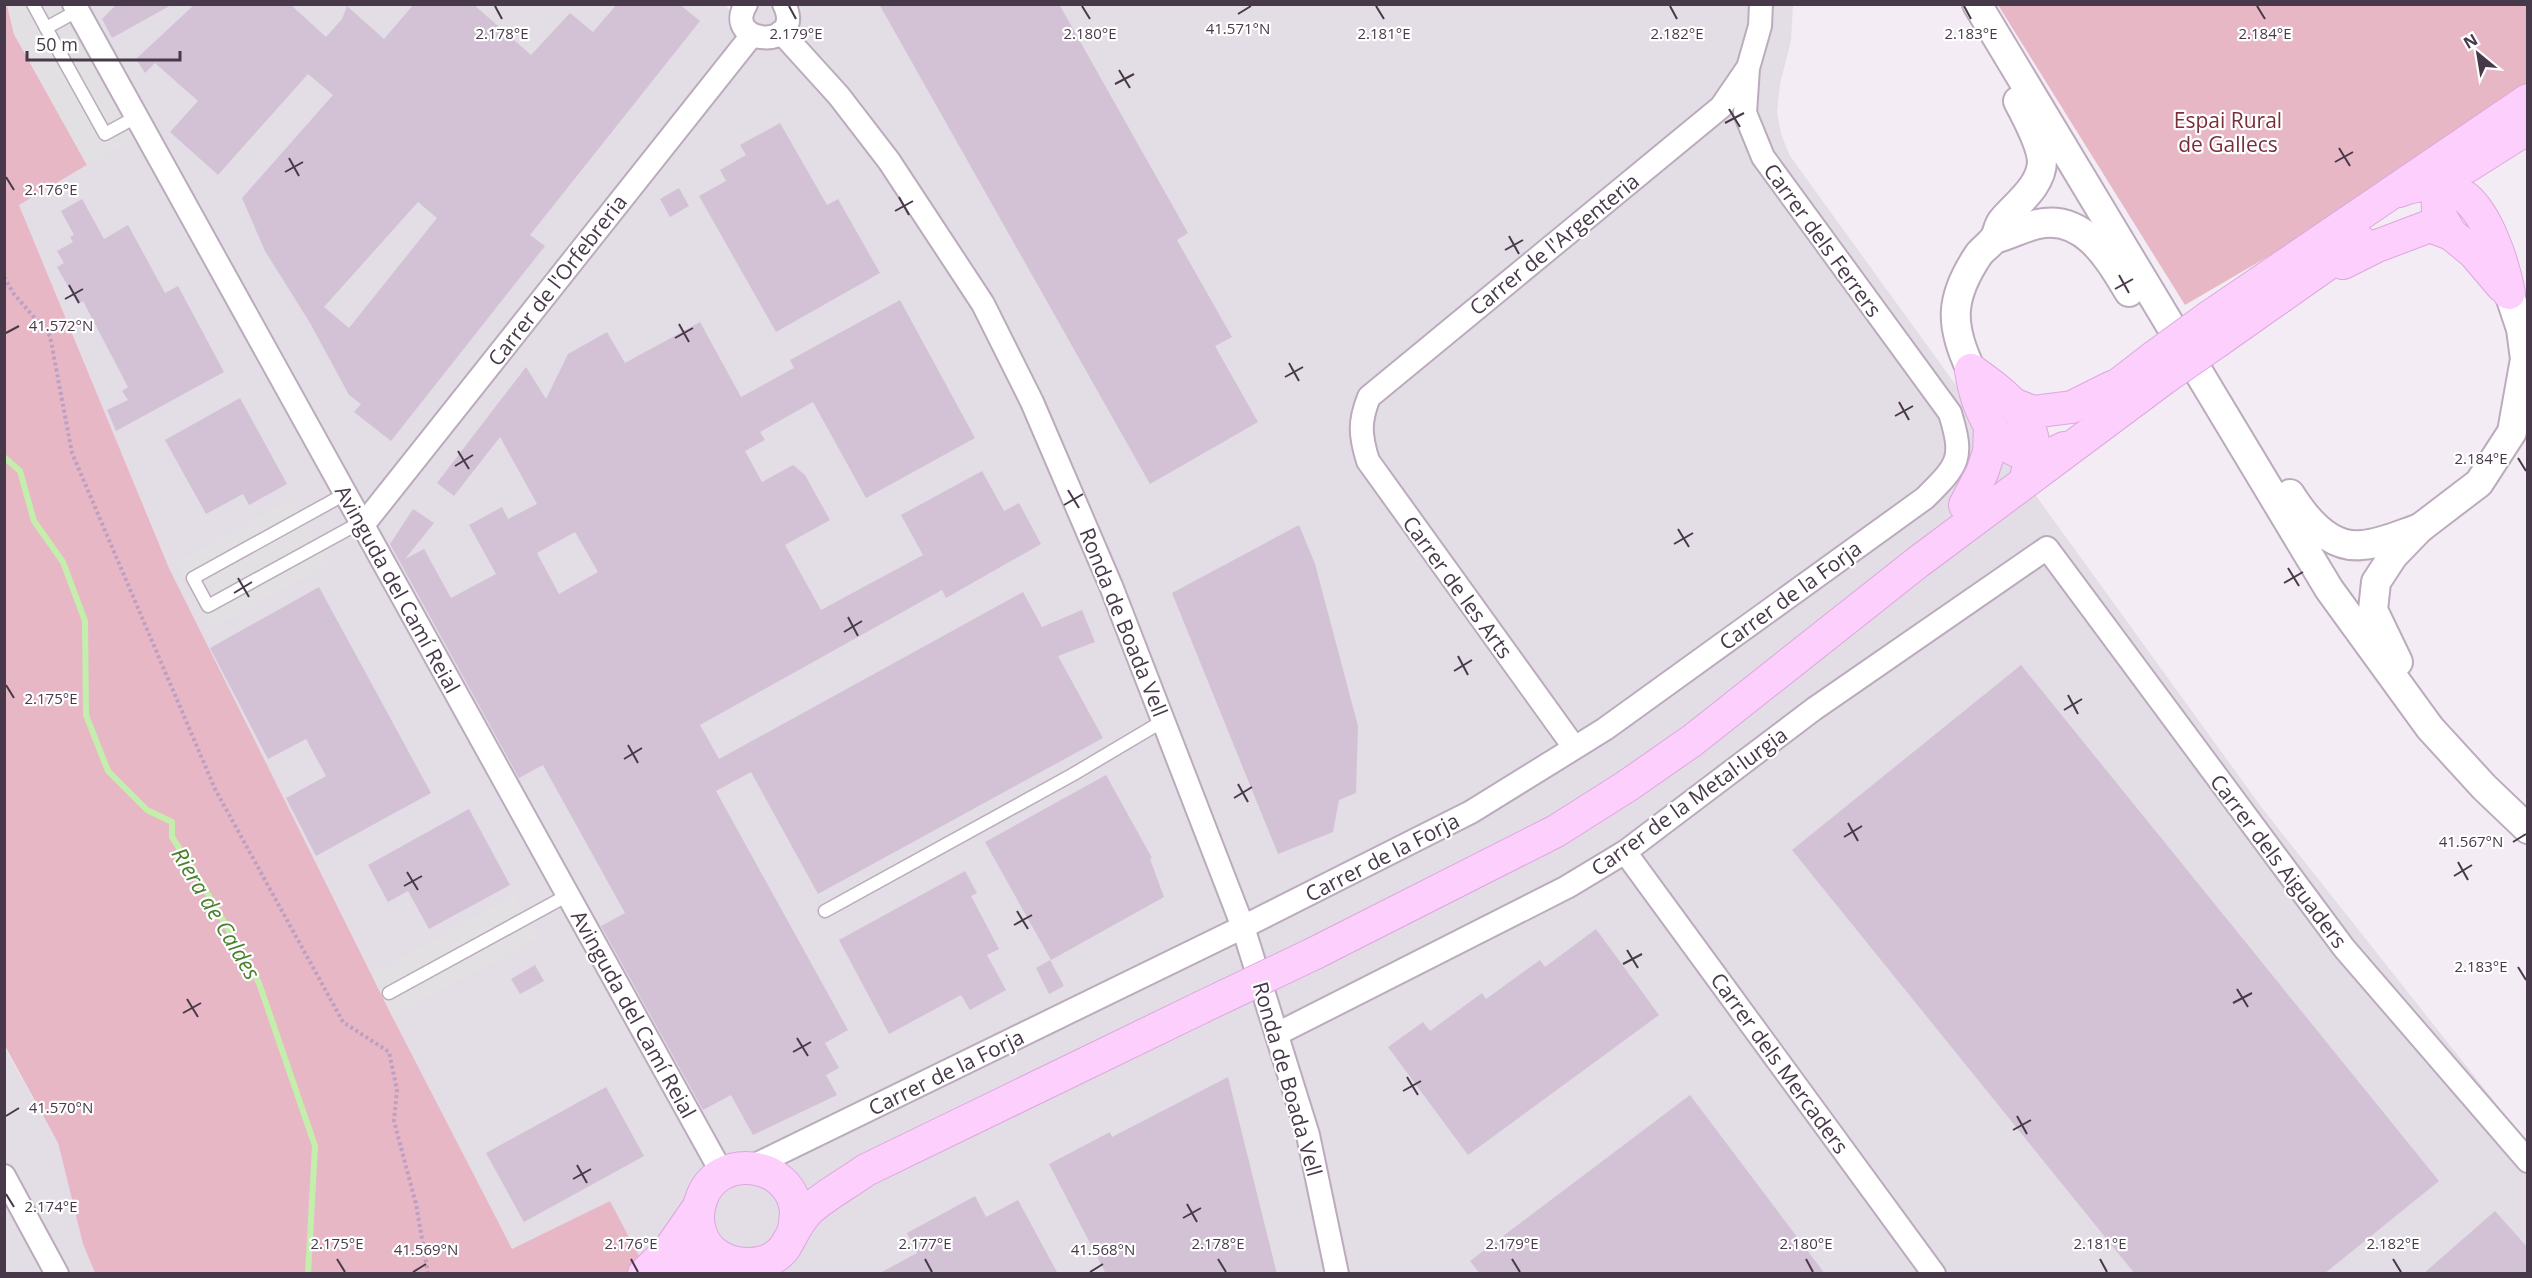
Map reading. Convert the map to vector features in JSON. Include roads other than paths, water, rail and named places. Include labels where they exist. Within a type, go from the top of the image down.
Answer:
[{"type":"main road","points":[[657,1274],[761,1263],[788,1250],[819,1201],[866,1170],[1315,953],[1556,831],[1693,740],[2042,456],[2075,442],[2160,367],[2394,193],[2528,100]]},
{"type":"main road","points":[[2304,282],[2437,185],[2523,131]]},
{"type":"main road","points":[[2480,216],[2480,197],[2489,172],[2496,160],[2523,131]]},
{"type":"main road","points":[[2450,155],[2440,166],[2437,185],[2438,212],[2451,234],[2474,254],[2509,293]]},
{"type":"main road","points":[[2394,193],[2415,185],[2437,185],[2466,198],[2480,216],[2504,269],[2509,293]]},
{"type":"main road","points":[[2213,329],[2378,246],[2430,226],[2451,234]]},
{"type":"main road","points":[[2013,404],[2033,412],[2073,407],[2120,382],[2160,367]]},
{"type":"main road","points":[[1971,370],[2013,404],[2032,430],[2028,468]]},
{"type":"main road","points":[[1965,505],[1982,473],[1989,452],[1990,428],[1974,390],[1971,370]]},
{"type":"main road","points":[[1488,866],[1602,783],[1965,505],[2028,468],[2120,382]]},
{"type":"main road","points":[[1990,428],[2017,451],[2028,468]]},
{"type":"main road","points":[[644,1274],[669,1250],[698,1208],[709,1184],[749,1172],[813,1179],[866,1170]]},
{"type":"main road","points":[[749,1172],[784,1184],[792,1197],[796,1212],[788,1250]]},
{"type":"main road","points":[[698,1208],[699,1229],[704,1241],[739,1265]]},
{"type":"street","points":[[741,6],[743,22],[752,35],[767,39],[781,32],[787,21],[784,4]]},
{"type":"street","name":"Carrer dels Ferrers","points":[[1761,4],[1760,26],[1748,68],[1745,112],[1763,157],[1950,413],[1959,442],[1957,458]]},
{"type":"street","points":[[1959,4],[2015,96],[2033,131],[2042,161],[2035,182],[2023,201],[2001,222],[1994,239]]},
{"type":"street","points":[[1977,4],[2329,589],[2430,728],[2476,779],[2528,829]]},
{"type":"street","name":"Avinguda del Camí Reial","points":[[76,8],[568,895],[749,1172]]},
{"type":"street","name":"Ronda de Boada Vell","points":[[781,32],[839,96],[889,161],[983,304],[1032,402],[1111,586],[1243,927],[1308,1135],[1337,1274]]},
{"type":"street","points":[[1996,33],[2047,92],[2294,500],[2313,525],[2338,542],[2361,546],[2420,528]]},
{"type":"street","name":"Carrer de l'Orfebreria","points":[[362,524],[752,35]]},
{"type":"street","name":"Carrer de l'Argenteria","points":[[1360,418],[1369,397],[1721,107],[1748,68]]},
{"type":"street","points":[[1971,370],[1958,343],[1955,326],[1956,307],[1962,285],[1981,251],[1994,239],[2038,224],[2060,223],[2079,229],[2098,246],[2114,267],[2296,569],[2339,634],[2371,674],[2406,696]]},
{"type":"street","points":[[2509,293],[2521,329],[2525,359],[2512,432],[2479,483],[2420,528],[2393,556],[2376,582],[2373,610],[2399,663],[2466,744],[2528,809]]},
{"type":"street","name":"Carrer de les Arts","points":[[1360,418],[1363,444],[1368,461],[1574,747]]},
{"type":"street","name":"Carrer de la Forja","points":[[749,1172],[1471,812],[1605,729],[1925,498],[1945,478],[1957,458]]},
{"type":"street","name":"Carrer de la Metal·lurgia","points":[[1277,1034],[1567,887],[1625,852],[1814,709],[2047,548]]},
{"type":"street","name":"Carrer dels Aiguaders","points":[[2047,548],[2344,948],[2528,1161]]},
{"type":"street","name":"Carrer dels Mercaders","points":[[1625,852],[1934,1274]]},
{"type":"street","points":[[4,1176],[57,1274]]},
{"type":"lane","points":[[33,4],[105,134],[136,117]]},
{"type":"lane","points":[[46,28],[76,8]]},
{"type":"lane","points":[[345,494],[193,578],[208,606],[362,524]]},
{"type":"lane","points":[[825,911],[1072,775],[1163,721]]},
{"type":"lane","points":[[389,993],[568,895]]},
{"type":"waterway","name":"Riera de Caldes","points":[[4,457],[20,471],[34,521],[63,562],[85,621],[86,715],[108,771],[147,810],[172,822],[172,837],[201,882],[259,983],[315,1146],[308,1274]]},
{"type":"park label","name":"Espai Rural de Gallecs","points":[[2228,132]]}]
